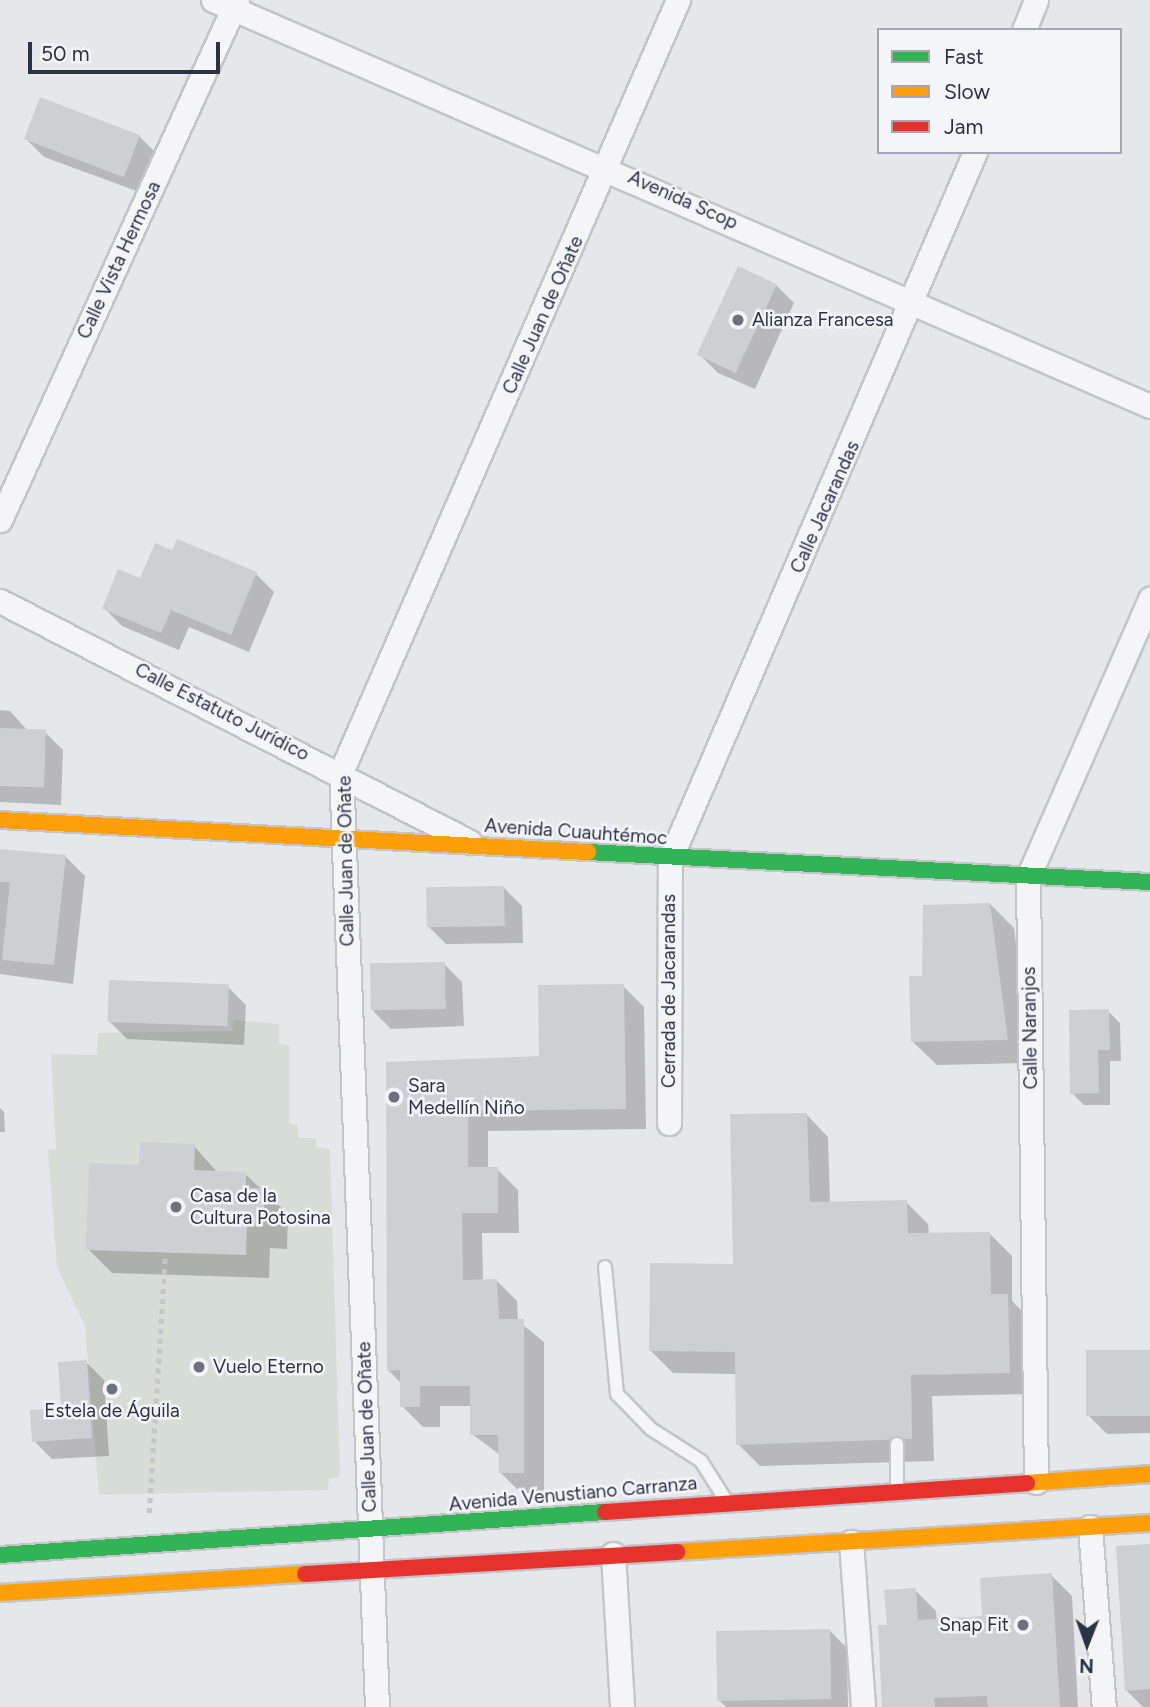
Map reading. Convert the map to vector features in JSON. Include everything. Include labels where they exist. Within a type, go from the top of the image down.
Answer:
[{"type":"main road","name":"Avenida Cuauhtémoc","points":[[0,820],[670,859],[1150,882]]},
{"type":"main road","name":"Avenida Venustiano Carranza","points":[[0,1555],[371,1531],[897,1488],[1150,1474]]},
{"type":"main road","points":[[0,1593],[1150,1523]]},
{"type":"street","name":"Calle Juan de Oñate","points":[[377,1707],[341,772],[609,166],[678,0]]},
{"type":"street","points":[[1025,28],[1036,0]]},
{"type":"street","name":"Avenida Scop","points":[[228,3],[609,166],[1150,406]]},
{"type":"street","name":"Calle Vista Hermosa","points":[[0,520],[228,3]]},
{"type":"street","name":"Calle Jacarandas","points":[[670,859],[915,304],[974,154]]},
{"type":"street","name":"Calle Naranjos","points":[[1036,1482],[1028,877],[1150,599]]},
{"type":"street","name":"Calle Estatuto Jurídico","points":[[0,601],[341,772],[479,847]]},
{"type":"street","name":"Cerrada de Jacarandas","points":[[669,1123],[670,859]]},
{"type":"street","points":[[1090,1527],[1104,1707]]},
{"type":"street","points":[[851,1542],[863,1707]]},
{"type":"street","points":[[613,1554],[622,1707]]},
{"type":"lane","points":[[605,1267],[617,1394],[651,1429],[701,1461],[727,1502]]},
{"type":"lane","points":[[897,1444],[897,1488]]},
{"type":"path","points":[[146,1546],[165,1257]]},
{"type":"shaded area","points":[[234,1020],[279,1024],[279,1044],[289,1045],[289,1123],[298,1126],[298,1138],[316,1138],[316,1147],[330,1149],[340,1476],[329,1479],[328,1490],[99,1495],[85,1326],[57,1267],[48,1150],[56,1149],[51,1054],[97,1055],[98,1033],[232,1031]]},
{"type":"building","points":[[40,97],[140,135],[124,177],[24,139]]},
{"type":"building","name":"Alianza Francesa","points":[[738,266],[777,284],[736,373],[697,355]]},
{"type":"building","points":[[177,539],[257,572],[231,635],[171,610],[161,633],[102,609],[118,569],[140,578],[155,543],[172,550]]},
{"type":"building","points":[[0,728],[46,730],[44,788],[0,786]]},
{"type":"building","points":[[0,849],[66,855],[54,965],[2,960],[10,882],[0,882]]},
{"type":"building","points":[[504,886],[505,926],[427,927],[426,887]]},
{"type":"building","points":[[990,903],[1008,1040],[911,1042],[909,976],[922,976],[923,905]]},
{"type":"building","points":[[445,962],[446,1009],[371,1010],[370,963]]},
{"type":"building","points":[[109,980],[229,984],[227,1026],[108,1022]]},
{"type":"building","points":[[624,984],[626,1109],[468,1111],[468,1167],[498,1167],[498,1213],[462,1213],[463,1280],[497,1279],[499,1319],[524,1319],[524,1473],[499,1473],[498,1435],[470,1435],[470,1386],[420,1386],[420,1407],[400,1407],[400,1370],[387,1371],[386,1062],[539,1056],[538,985]]},
{"type":"building","points":[[1109,1009],[1110,1050],[1098,1050],[1099,1093],[1070,1094],[1069,1010]]},
{"type":"building","points":[[807,1113],[810,1202],[907,1200],[908,1233],[990,1232],[991,1294],[1008,1294],[1010,1373],[911,1375],[912,1439],[736,1445],[735,1352],[649,1351],[650,1263],[733,1264],[730,1114]]},
{"type":"building","name":"Casa de la Cultura Potosina","points":[[140,1142],[195,1144],[194,1170],[246,1172],[246,1188],[265,1188],[263,1226],[247,1225],[246,1255],[86,1250],[89,1163],[139,1165]]},
{"type":"building","points":[[1086,1350],[1150,1350],[1150,1416],[1086,1416]]},
{"type":"building","points":[[87,1360],[92,1438],[32,1442],[30,1410],[61,1408],[58,1362]]},
{"type":"building","points":[[1150,1544],[1150,1689],[1125,1691],[1116,1546]]},
{"type":"building","points":[[1052,1573],[1060,1707],[988,1707],[987,1696],[934,1698],[935,1707],[882,1707],[878,1625],[887,1625],[884,1590],[916,1588],[918,1620],[982,1616],[980,1578]]},
{"type":"building","points":[[830,1629],[831,1699],[717,1701],[716,1631]]},
{"type":"traffic: fast","points":[[588,852],[1150,882]]},
{"type":"traffic: fast","points":[[0,1555],[605,1512]]},
{"type":"traffic: slow","points":[[0,820],[588,852]]},
{"type":"traffic: slow","points":[[1027,1483],[1150,1474]]},
{"type":"traffic: slow","points":[[677,1552],[1150,1523]]},
{"type":"traffic: slow","points":[[0,1593],[305,1574]]},
{"type":"traffic: jam","points":[[605,1512],[1027,1483]]},
{"type":"traffic: jam","points":[[305,1574],[677,1552]]},
{"type":"place","name":"Alianza Francesa","points":[[738,320]]},
{"type":"place","name":"Sara Medellín Niño","points":[[394,1097]]},
{"type":"place","name":"Casa de la Cultura Potosina","points":[[176,1207]]},
{"type":"place","name":"Vuelo Eterno","points":[[199,1367]]},
{"type":"place","name":"Estela de Águila","points":[[112,1389]]},
{"type":"place","name":"Snap Fit","points":[[1023,1625]]}]
